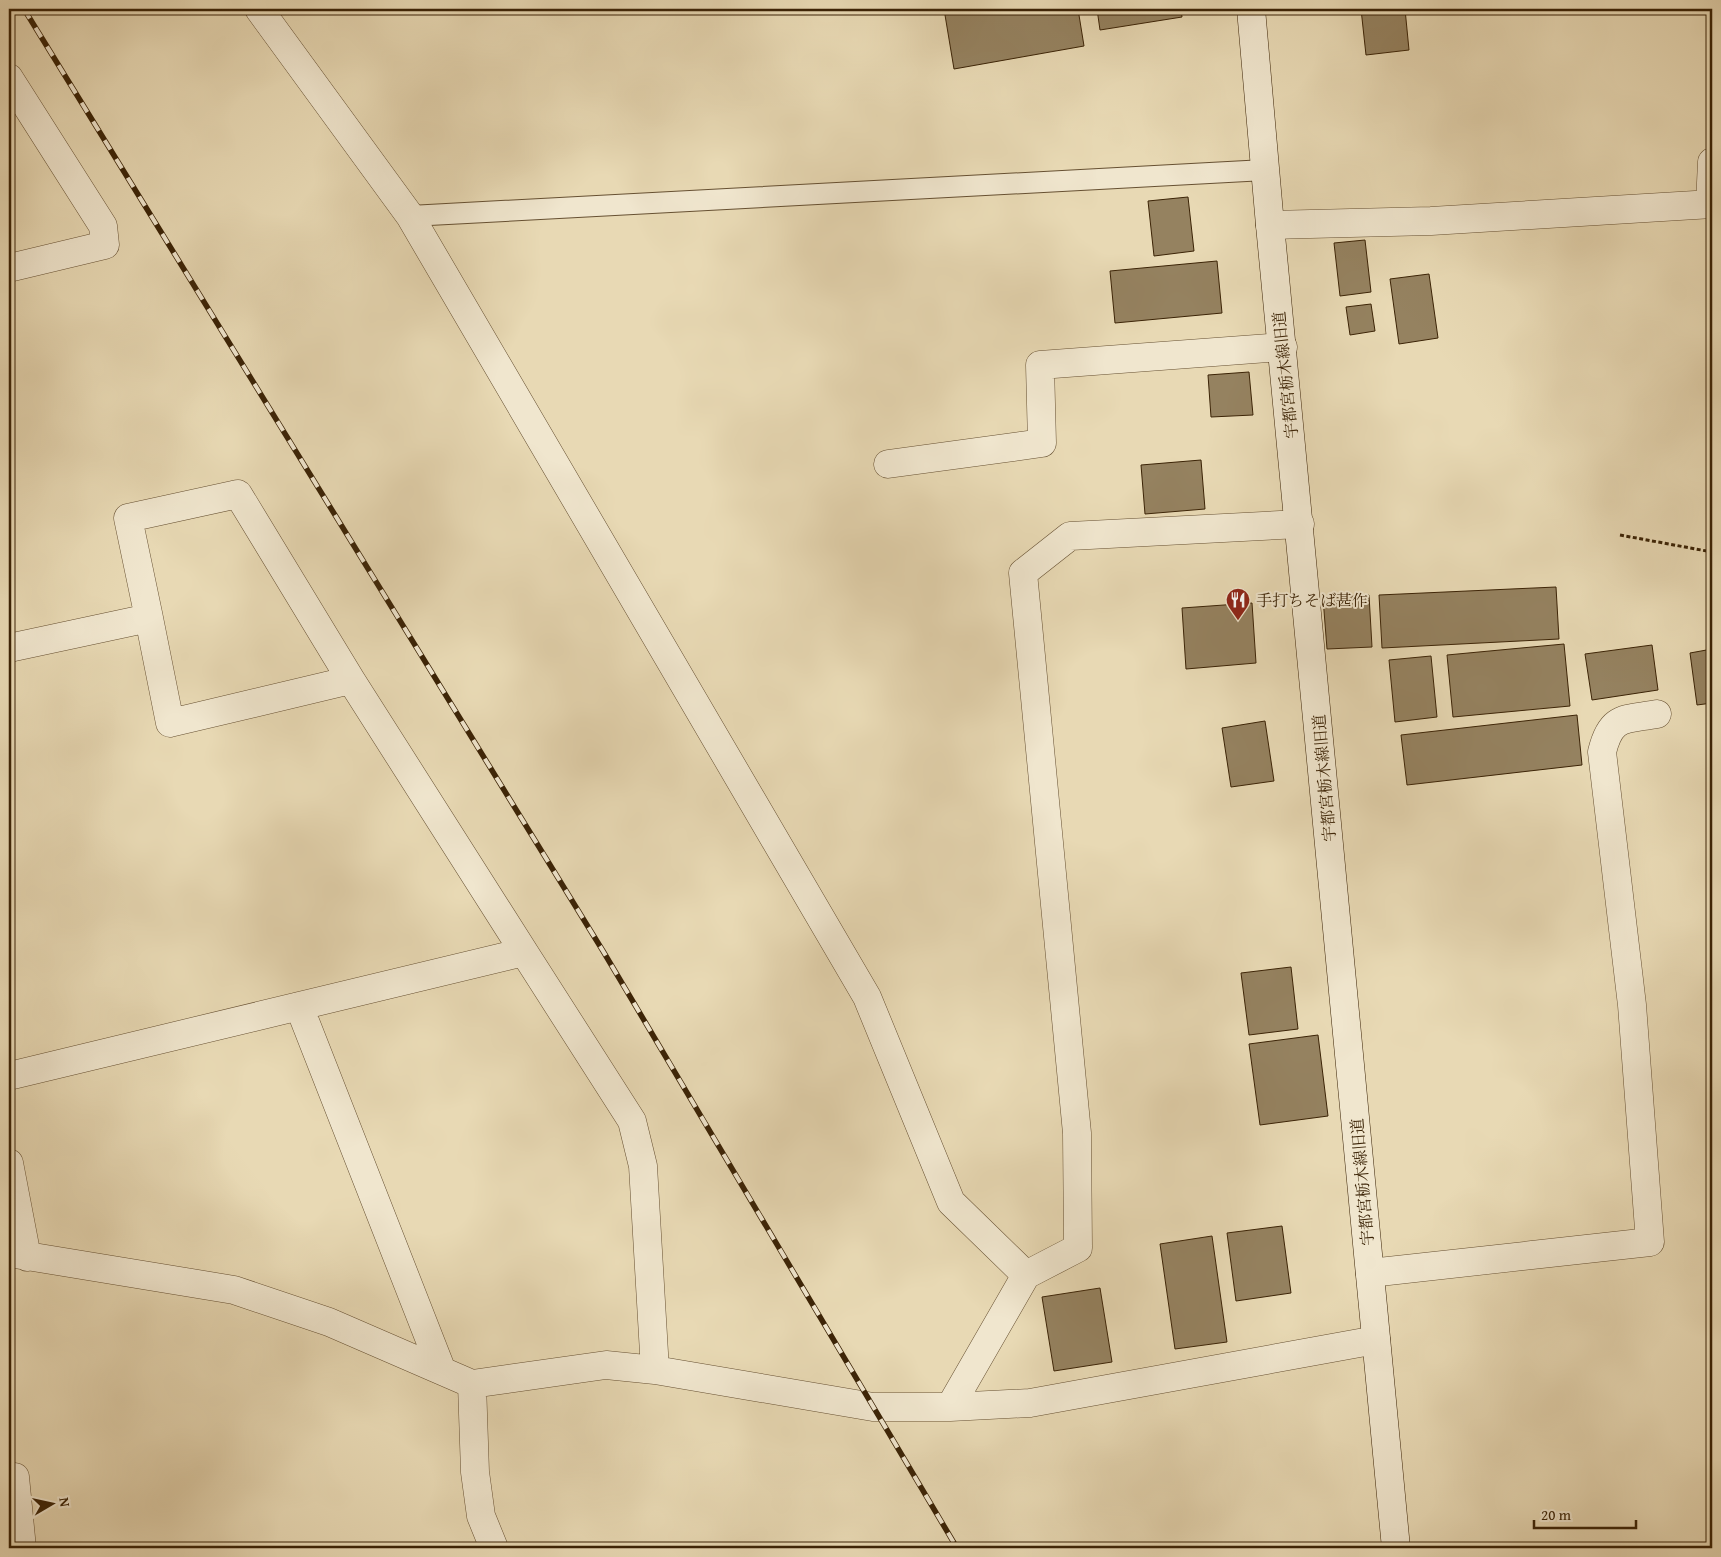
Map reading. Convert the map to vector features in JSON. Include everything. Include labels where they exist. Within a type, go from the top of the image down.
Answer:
[{"type":"street","points":[[259,9],[410,216],[867,997],[952,1202],[1026,1275]]},
{"type":"street","name":"宇都宮栃木線旧道","points":[[1251,9],[1396,1548]]},
{"type":"street","points":[[9,78],[103,226],[106,245],[9,268]]},
{"type":"street","points":[[1270,225],[1431,221],[1711,204],[1712,162]]},
{"type":"street","points":[[888,464],[1042,443],[1040,365],[1283,347]]},
{"type":"street","points":[[351,680],[170,723],[128,518],[238,494],[351,680],[632,1121],[643,1166],[655,1370]]},
{"type":"street","points":[[950,1407],[1026,1275],[1078,1248],[1077,1133],[1023,573],[1070,536],[1300,524]]},
{"type":"street","points":[[9,648],[149,618]]},
{"type":"street","points":[[1370,1272],[1650,1242],[1632,1005],[1602,752],[1607,734],[1616,722],[1657,714]]},
{"type":"street","points":[[9,1076],[524,952]]},
{"type":"street","points":[[300,1006],[442,1371]]},
{"type":"street","points":[[9,1163],[18,1255],[234,1290],[329,1322],[472,1384],[606,1365],[655,1370],[873,1407],[950,1407],[1030,1403],[1376,1340]]},
{"type":"street","points":[[472,1384],[475,1472],[478,1498],[481,1516],[494,1548]]},
{"type":"street","points":[[9,1479],[15,1477],[22,1548]]},
{"type":"lane","points":[[410,216],[1265,170]]},
{"type":"path","points":[[1620,535],[1712,552]]},
{"type":"building","points":[[944,9],[1078,9],[1084,46],[954,69]]},
{"type":"building","points":[[1097,9],[1181,9],[1182,17],[1100,30]]},
{"type":"building","points":[[1361,9],[1405,9],[1409,50],[1366,55]]},
{"type":"building","points":[[1188,197],[1194,251],[1154,256],[1148,201]]},
{"type":"building","points":[[1365,240],[1371,292],[1340,296],[1334,243]]},
{"type":"building","points":[[1217,261],[1222,313],[1115,323],[1110,271]]},
{"type":"building","points":[[1429,274],[1438,338],[1399,344],[1390,279]]},
{"type":"building","points":[[1371,304],[1375,331],[1350,335],[1346,307]]},
{"type":"building","points":[[1249,372],[1253,415],[1211,417],[1208,375]]},
{"type":"building","points":[[1201,460],[1205,509],[1145,514],[1141,465]]},
{"type":"building","points":[[1556,587],[1559,639],[1382,648],[1379,595]]},
{"type":"building","points":[[1369,595],[1372,647],[1327,649],[1323,598]]},
{"type":"building","points":[[1252,603],[1256,663],[1186,669],[1182,608]]},
{"type":"building","points":[[1564,644],[1570,706],[1453,717],[1447,655]]},
{"type":"building","points":[[1652,645],[1658,690],[1592,700],[1585,654]]},
{"type":"building","points":[[1712,649],[1712,703],[1697,705],[1690,653]]},
{"type":"building","points":[[1431,656],[1437,717],[1395,722],[1389,660]]},
{"type":"building","points":[[1577,715],[1582,765],[1407,785],[1401,735]]},
{"type":"building","points":[[1265,721],[1274,781],[1231,787],[1222,728]]},
{"type":"building","points":[[1291,967],[1298,1029],[1249,1035],[1241,973]]},
{"type":"building","points":[[1318,1035],[1328,1116],[1260,1125],[1249,1044]]},
{"type":"building","points":[[1282,1226],[1291,1293],[1236,1301],[1227,1233]]},
{"type":"building","points":[[1212,1236],[1227,1342],[1175,1349],[1160,1244]]},
{"type":"building","points":[[1100,1288],[1112,1362],[1054,1371],[1042,1297]]},
{"type":"railway","points":[[24,9],[603,951],[957,1548]]},
{"type":"place","name":"手打ちそば甚作","points":[[1238,621]]}]
